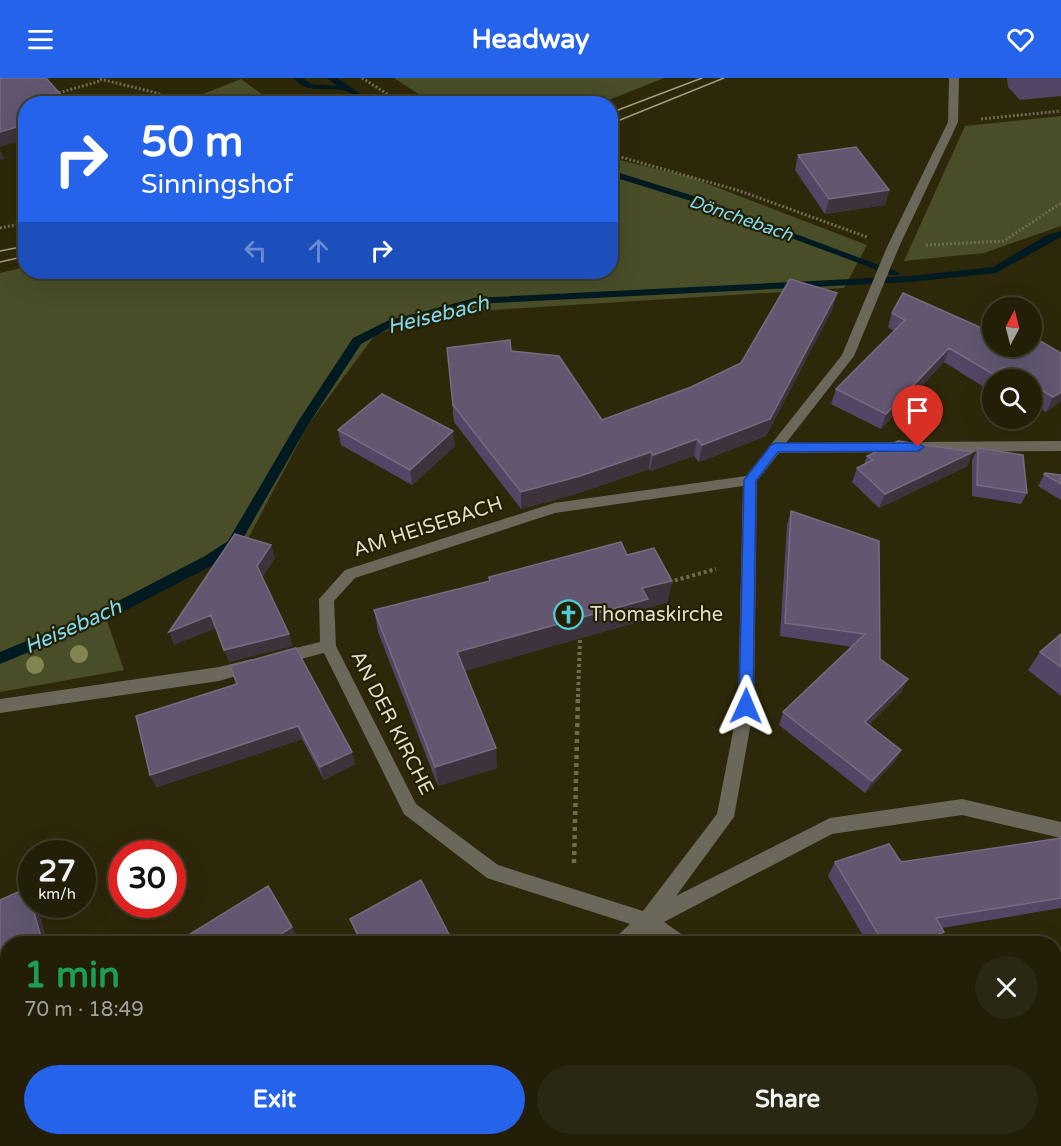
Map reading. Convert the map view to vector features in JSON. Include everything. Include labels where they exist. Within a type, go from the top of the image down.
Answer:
[{"type":"street","points":[[631,936],[647,921],[725,817],[746,706],[750,480],[848,356],[893,247],[952,122],[954,78]]},
{"type":"street","points":[[775,448],[1061,446]]},
{"type":"street","name":"AM HEISEBACH","points":[[328,646],[326,599],[350,574],[554,508],[750,480]]},
{"type":"street","points":[[0,706],[219,674],[328,646]]},
{"type":"street","name":"AN DER KIRCHE","points":[[328,646],[410,809],[493,872],[647,921],[669,936]]},
{"type":"street","points":[[647,921],[830,826],[962,807],[1061,830]]},
{"type":"street","points":[[647,921],[648,936]]},
{"type":"path","points":[[363,78],[391,96]]},
{"type":"path","points":[[56,94],[100,79],[164,96]]},
{"type":"path","points":[[952,122],[1061,111]]},
{"type":"path","points":[[618,156],[682,172],[749,193],[893,247],[1004,241],[1061,203]]},
{"type":"path","points":[[0,228],[18,225]]},
{"type":"path","points":[[659,585],[749,561]]},
{"type":"path","points":[[573,897],[580,639]]},
{"type":"green space","points":[[394,78],[664,78],[618,96],[422,96]]},
{"type":"green space","points":[[241,79],[264,96],[198,96]]},
{"type":"green space","points":[[1061,116],[1061,226],[984,253],[904,261],[965,126]]},
{"type":"green space","points":[[618,160],[690,177],[867,245],[844,288],[477,311],[395,328],[375,335],[308,425],[243,548],[105,615],[124,670],[0,692],[0,273],[18,269],[18,279],[618,279]]},
{"type":"building","points":[[0,78],[46,78],[62,96],[18,96],[18,126],[0,132]]},
{"type":"building","points":[[856,147],[889,190],[829,199],[798,155]]},
{"type":"building","points":[[790,279],[837,293],[770,419],[702,445],[697,439],[653,455],[651,452],[580,476],[521,492],[453,405],[447,348],[510,340],[511,351],[559,356],[602,420],[691,387],[741,363]]},
{"type":"building","points":[[903,293],[982,328],[982,357],[1042,357],[1042,342],[1061,353],[1061,392],[1053,397],[1042,390],[1042,369],[1007,369],[1004,367],[985,369],[949,348],[886,414],[836,389],[905,320],[892,313]]},
{"type":"building","points":[[382,394],[453,431],[410,470],[338,430]]},
{"type":"building","points":[[898,441],[973,452],[885,494],[857,468],[873,460],[867,456]]},
{"type":"building","points":[[978,448],[1023,455],[1027,493],[977,485]]},
{"type":"building","points":[[1044,474],[1061,475],[1061,484]]},
{"type":"building","points":[[791,511],[879,541],[880,659],[908,679],[865,722],[901,750],[872,781],[783,712],[865,634],[785,623]]},
{"type":"building","points":[[235,534],[271,545],[257,566],[289,634],[224,650],[211,615],[169,632]]},
{"type":"building","points":[[621,542],[627,555],[654,548],[672,581],[642,588],[648,599],[457,652],[496,748],[435,767],[374,610],[490,581],[489,577]]},
{"type":"building","points":[[1061,634],[1061,667],[1040,652]]},
{"type":"building","points":[[296,648],[352,752],[320,767],[298,726],[150,775],[136,716],[237,684],[230,666]]},
{"type":"building","points":[[1061,838],[1061,898],[936,918],[944,932],[936,936],[879,936],[835,862],[889,844],[901,862]]},
{"type":"building","points":[[421,880],[450,936],[359,936],[350,919]]},
{"type":"building","points":[[268,886],[292,927],[278,936],[187,936]]},
{"type":"building","points":[[18,892],[18,918],[36,918],[41,936],[0,936],[0,900]]},
{"type":"waterway","name":"Dönchebach","points":[[297,78],[309,86],[348,89]]},
{"type":"waterway","name":"Dönchebach","points":[[331,78],[359,96]]},
{"type":"waterway","name":"Dönchebach","points":[[618,175],[694,199],[895,273]]},
{"type":"waterway","name":"Heisebach","points":[[0,658],[104,615],[210,560],[233,544],[303,423],[357,341],[391,323],[475,301],[910,279],[996,270],[1051,237],[1061,234]]},
{"type":"tram line","points":[[618,110],[702,78]]},
{"type":"tram line","points":[[618,121],[724,78]]},
{"type":"tram line","points":[[0,251],[18,248]]},
{"type":"tram line","points":[[0,262],[18,258]]},
{"type":"place","name":"Thomaskirche","points":[[569,615]]},
{"type":"route","points":[[746,706],[750,480],[775,448],[918,447]]}]
